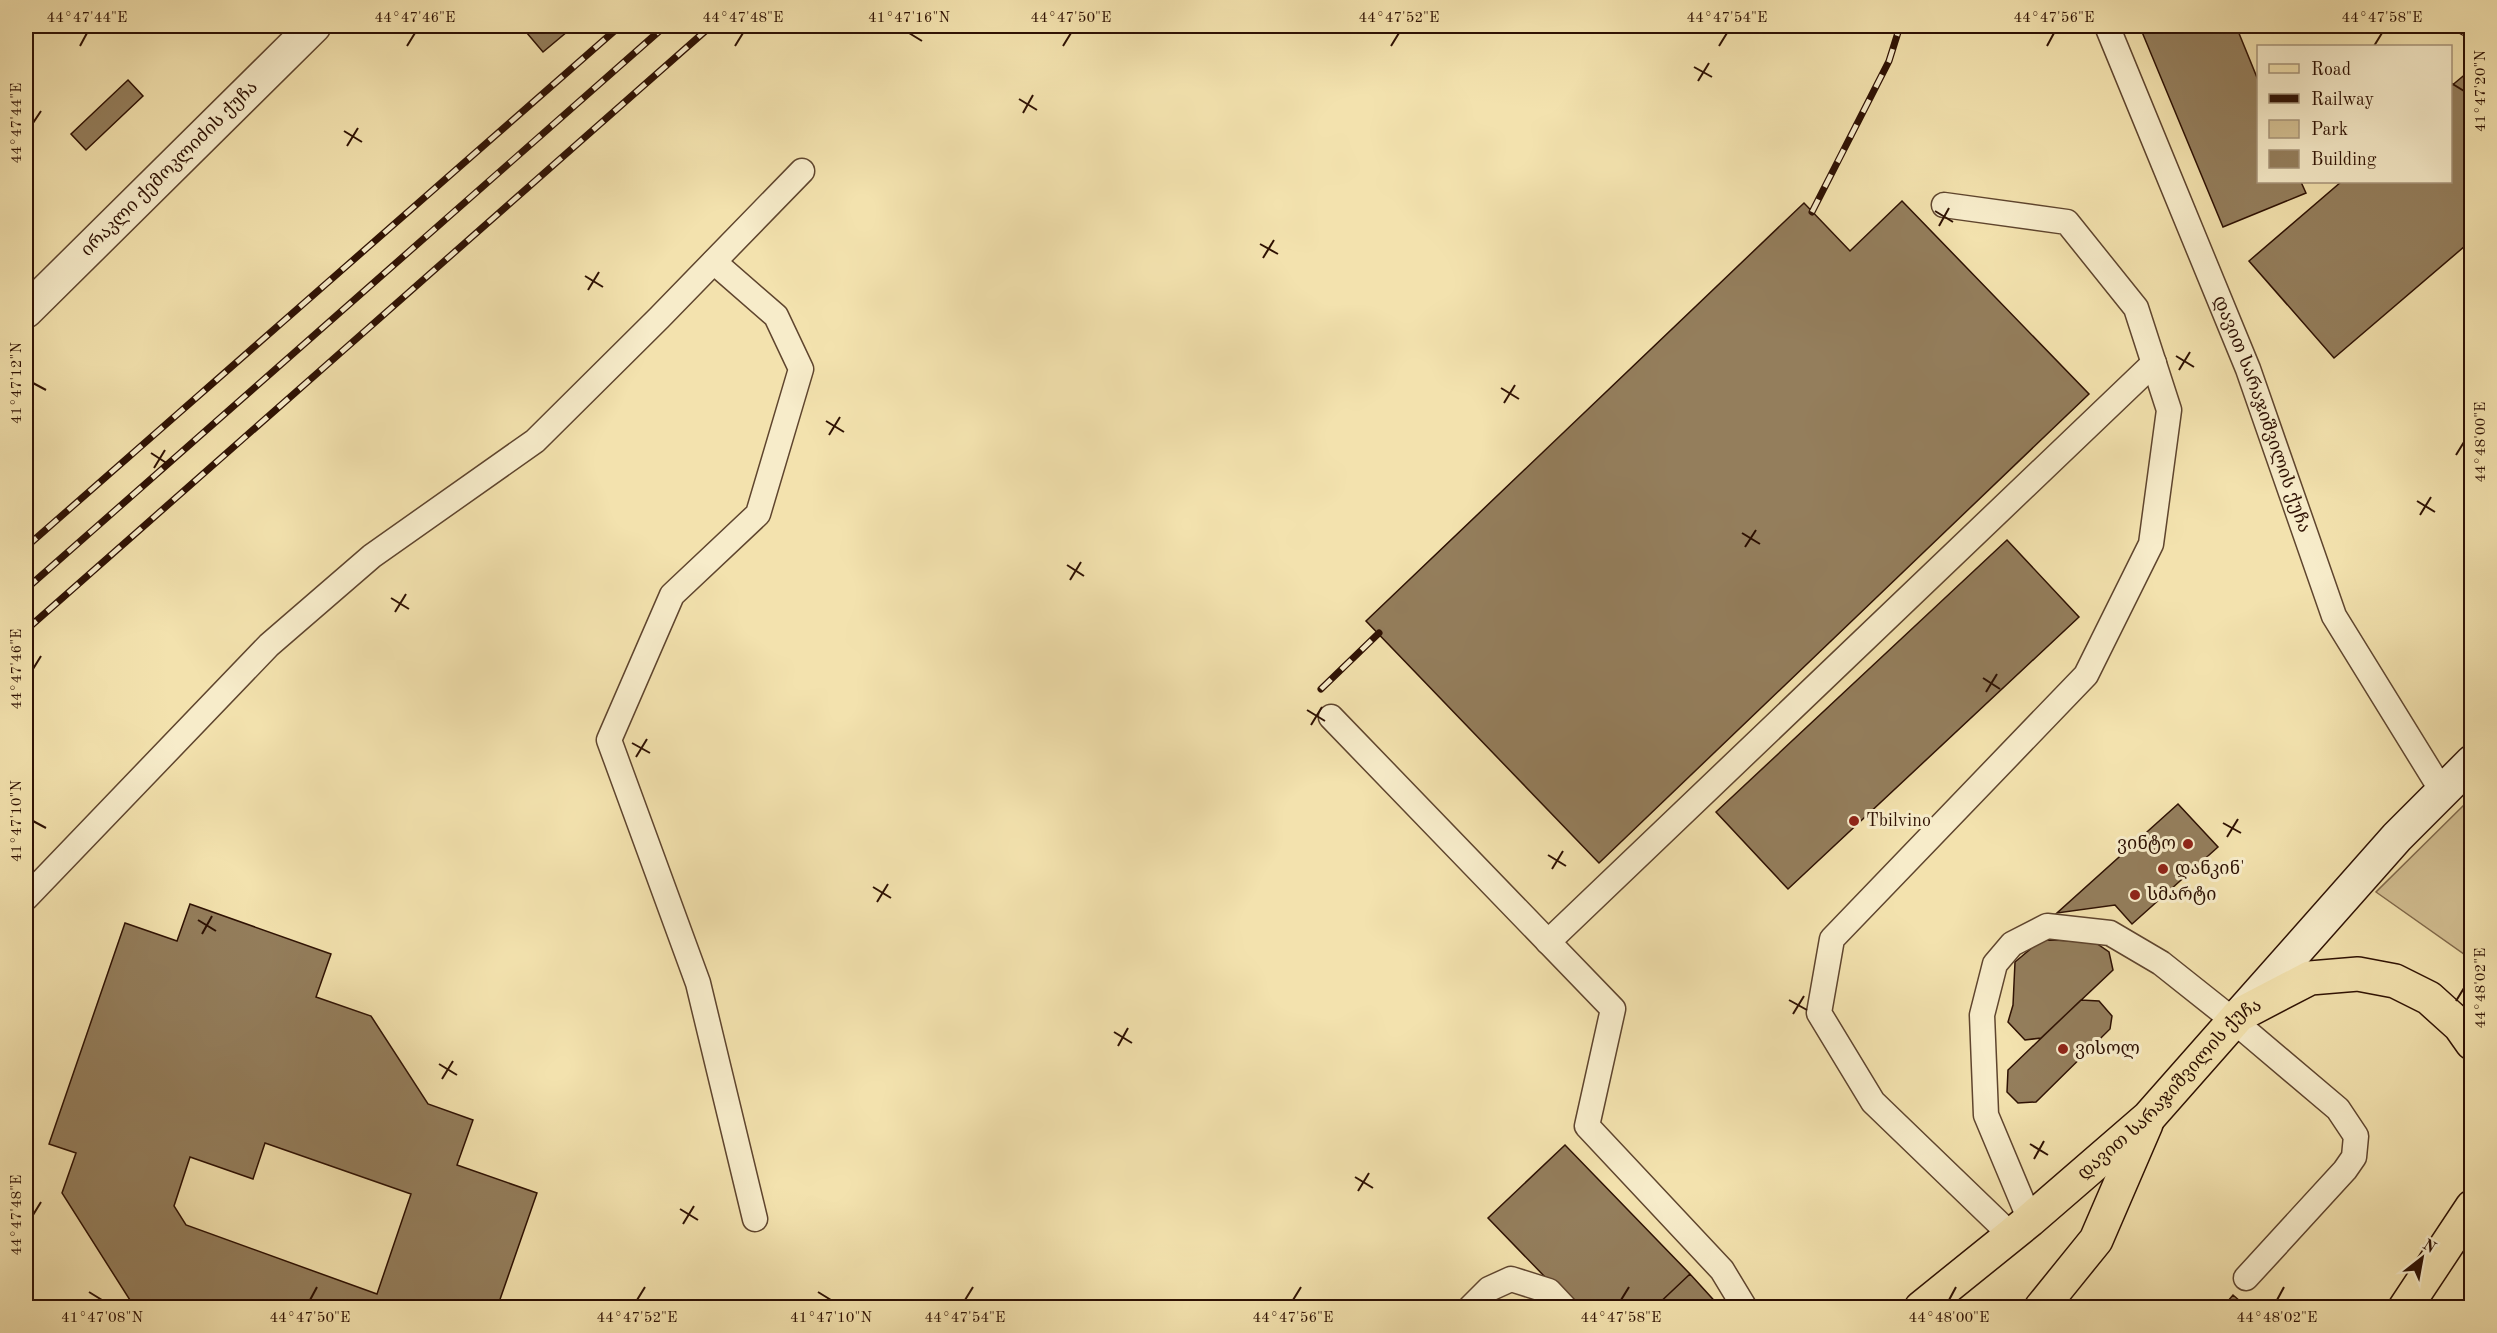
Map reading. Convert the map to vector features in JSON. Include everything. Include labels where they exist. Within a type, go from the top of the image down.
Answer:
[{"type":"main road","points":[[2236,1018],[2310,978],[2358,974],[2395,981],[2429,998],[2460,1026],[2472,1043]]},
{"type":"main road","name":"დავით სარაჯიშვილის ქუჩა","points":[[1921,1308],[2021,1227],[2149,1117],[2236,1018]]},
{"type":"main road","points":[[2041,1308],[2096,1240],[2149,1117]]},
{"type":"main road","points":[[2405,1308],[2472,1207]]},
{"type":"street","name":"ირაკლი ქემოკლიძის ქუჩა","points":[[26,311],[314,26]]},
{"type":"street","name":"დავით სარაჯიშვილის ქუჩა","points":[[2236,1018],[2397,837],[2472,762]]},
{"type":"lane","name":"დავით სარაჯიშვილის ქუჩა","points":[[2107,26],[2248,369],[2334,616],[2442,791]]},
{"type":"lane","points":[[26,898],[269,645],[372,556],[535,441],[802,171]]},
{"type":"lane","points":[[1944,205],[2067,222],[2136,308],[2169,410],[2151,544],[2086,675],[1832,939],[1820,1013],[1873,1102],[2021,1227]]},
{"type":"lane","points":[[714,262],[776,316],[801,369],[758,514],[672,595],[609,740],[698,983],[755,1219]]},
{"type":"lane","points":[[1548,942],[2154,363]]},
{"type":"lane","points":[[1331,717],[1613,1009],[1587,1126],[1722,1270],[1744,1308]]},
{"type":"lane","points":[[2021,1227],[1986,1115],[1982,1015],[1995,964],[2012,944],[2047,926],[2110,933],[2162,963],[2236,1018],[2338,1109],[2356,1136],[2354,1157],[2345,1170],[2246,1278]]},
{"type":"lane","points":[[1470,1308],[1489,1289],[1511,1279],[1549,1291],[1564,1308]]},
{"type":"green space","points":[[2471,798],[2471,959],[2376,892]]},
{"type":"building","points":[[521,26],[574,26],[543,52]]},
{"type":"building","points":[[2157,26],[2236,26],[2257,78],[2257,183],[2301,183],[2306,193],[2223,227],[2142,32]]},
{"type":"building","points":[[2468,72],[2472,76],[2472,240],[2334,358],[2249,261],[2340,183],[2452,183],[2452,85]]},
{"type":"building","points":[[128,80],[143,96],[86,150],[71,134]]},
{"type":"building","points":[[1902,201],[2089,394],[1599,863],[1366,621],[1804,203],[1850,251]]},
{"type":"building","points":[[2007,540],[2079,617],[1788,889],[1716,812]]},
{"type":"building","points":[[2178,804],[2218,847],[2132,924],[2115,905],[2057,913]]},
{"type":"building","points":[[190,904],[331,954],[316,997],[371,1016],[428,1104],[473,1120],[457,1165],[537,1193],[497,1308],[135,1308],[62,1193],[76,1153],[49,1144],[125,923],[177,941]],"holes":[[[265,1143],[411,1194],[377,1294],[186,1225],[174,1206],[190,1157],[253,1179]]]},
{"type":"building","points":[[2041,940],[2093,941],[2109,952],[2113,970],[2041,1038],[2025,1040],[2008,1022],[2013,1005],[2015,962]]},
{"type":"building","points":[[2081,1000],[2099,1001],[2112,1016],[2110,1029],[2036,1102],[2018,1103],[2007,1092],[2008,1070]]},
{"type":"building","points":[[1565,1145],[1690,1274],[1654,1308],[1575,1308],[1488,1218]]},
{"type":"building","points":[[1690,1274],[1721,1308],[1654,1308]]},
{"type":"building","points":[[2233,1295],[2248,1308],[2222,1308]]},
{"type":"railway","points":[[26,547],[620,26]]},
{"type":"railway","points":[[26,589],[665,26]]},
{"type":"railway","points":[[26,630],[711,26]]},
{"type":"railway","points":[[1812,212],[1889,61],[1900,26]]},
{"type":"railway","points":[[2452,26],[2472,37]]},
{"type":"railway","points":[[1321,689],[1379,633]]},
{"type":"place","name":"Tbilvino","points":[[1854,821]]},
{"type":"place","name":"ვინტო","points":[[2188,844]]},
{"type":"place","name":"დანკინ'","points":[[2163,869]]},
{"type":"place","name":"სმარტი","points":[[2135,895]]},
{"type":"place","name":"ვისოლ","points":[[2063,1049]]}]
